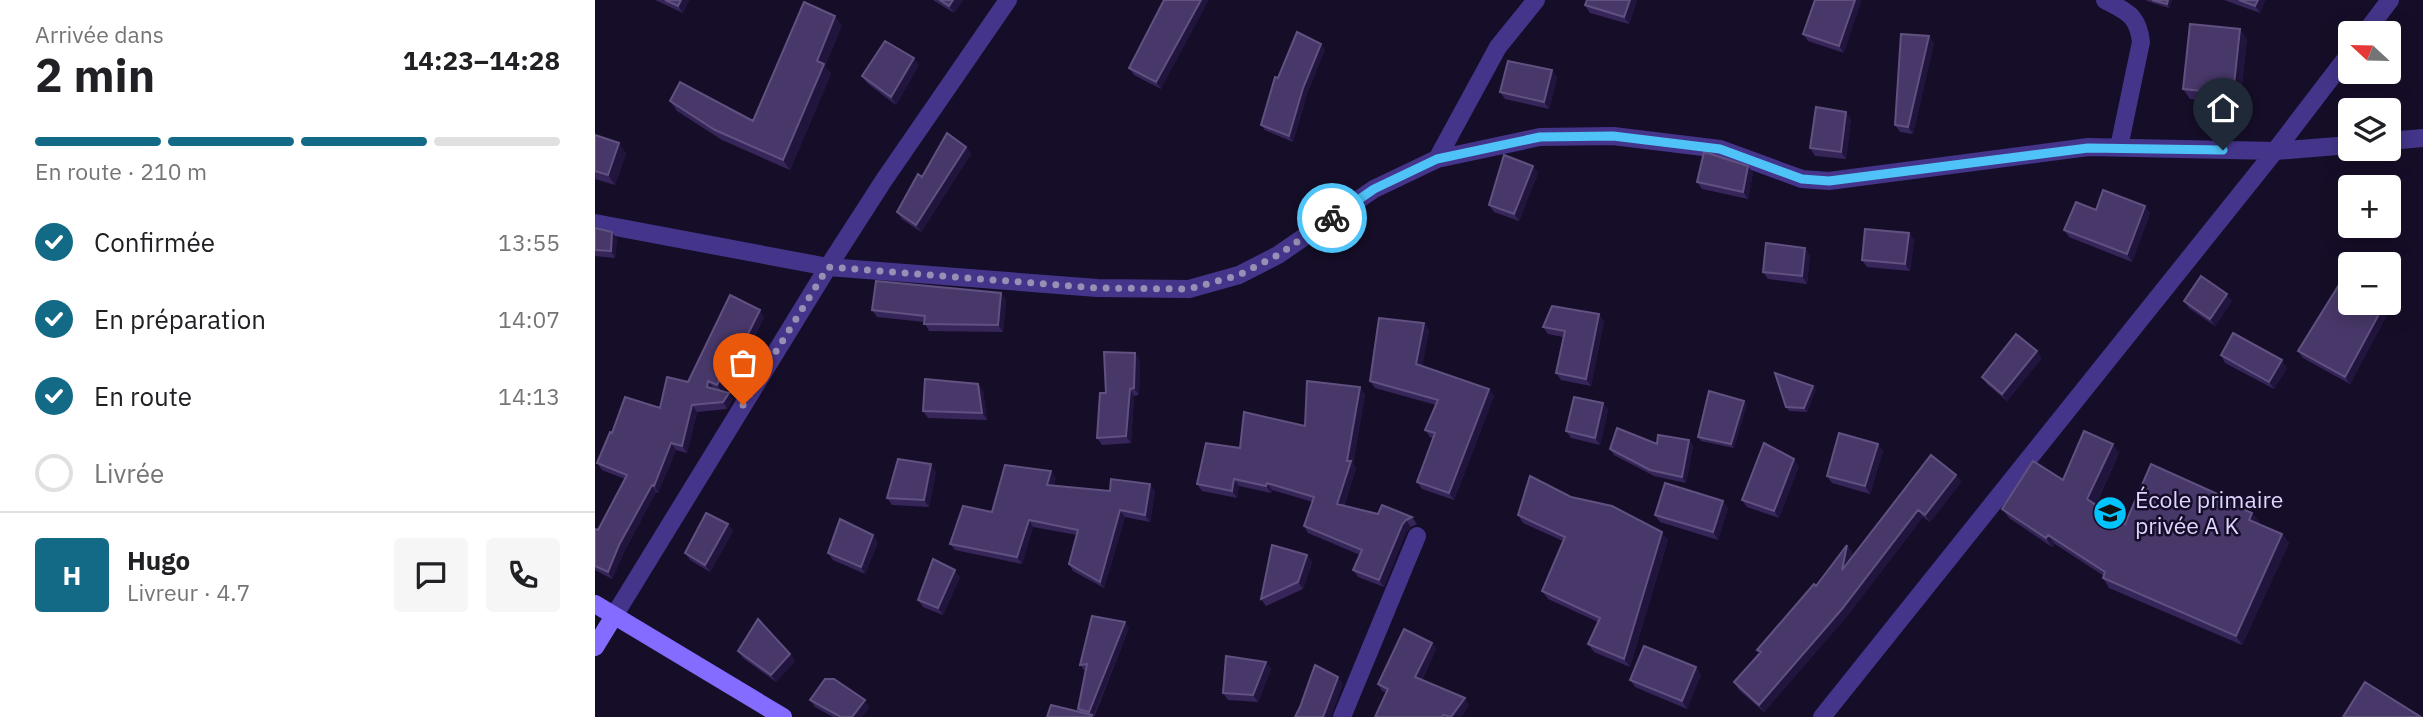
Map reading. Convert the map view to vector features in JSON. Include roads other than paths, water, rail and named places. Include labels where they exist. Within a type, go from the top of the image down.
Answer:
[{"type":"street","points":[[595,647],[828,267],[884,180],[1008,0]]},
{"type":"street","points":[[1437,159],[1498,47],[1536,0]]},
{"type":"street","points":[[2105,0],[2129,13],[2139,25],[2141,42],[2119,146]]},
{"type":"street","points":[[2374,21],[2390,0]]},
{"type":"street","points":[[1822,717],[2338,69]]},
{"type":"street","points":[[595,223],[828,267],[1097,288],[1189,289],[1239,275],[1278,255],[1374,189],[1437,159],[1540,137],[1613,136],[1720,149],[1802,179],[1829,181],[2088,148],[2119,146],[2275,151],[2338,146]]},
{"type":"street","points":[[2401,140],[2423,138]]},
{"type":"street","points":[[1342,717],[1417,536]]},
{"type":"street","points":[[595,604],[783,717]]},
{"type":"place","name":"École primaire privée A K","points":[[2110,513]]}]
